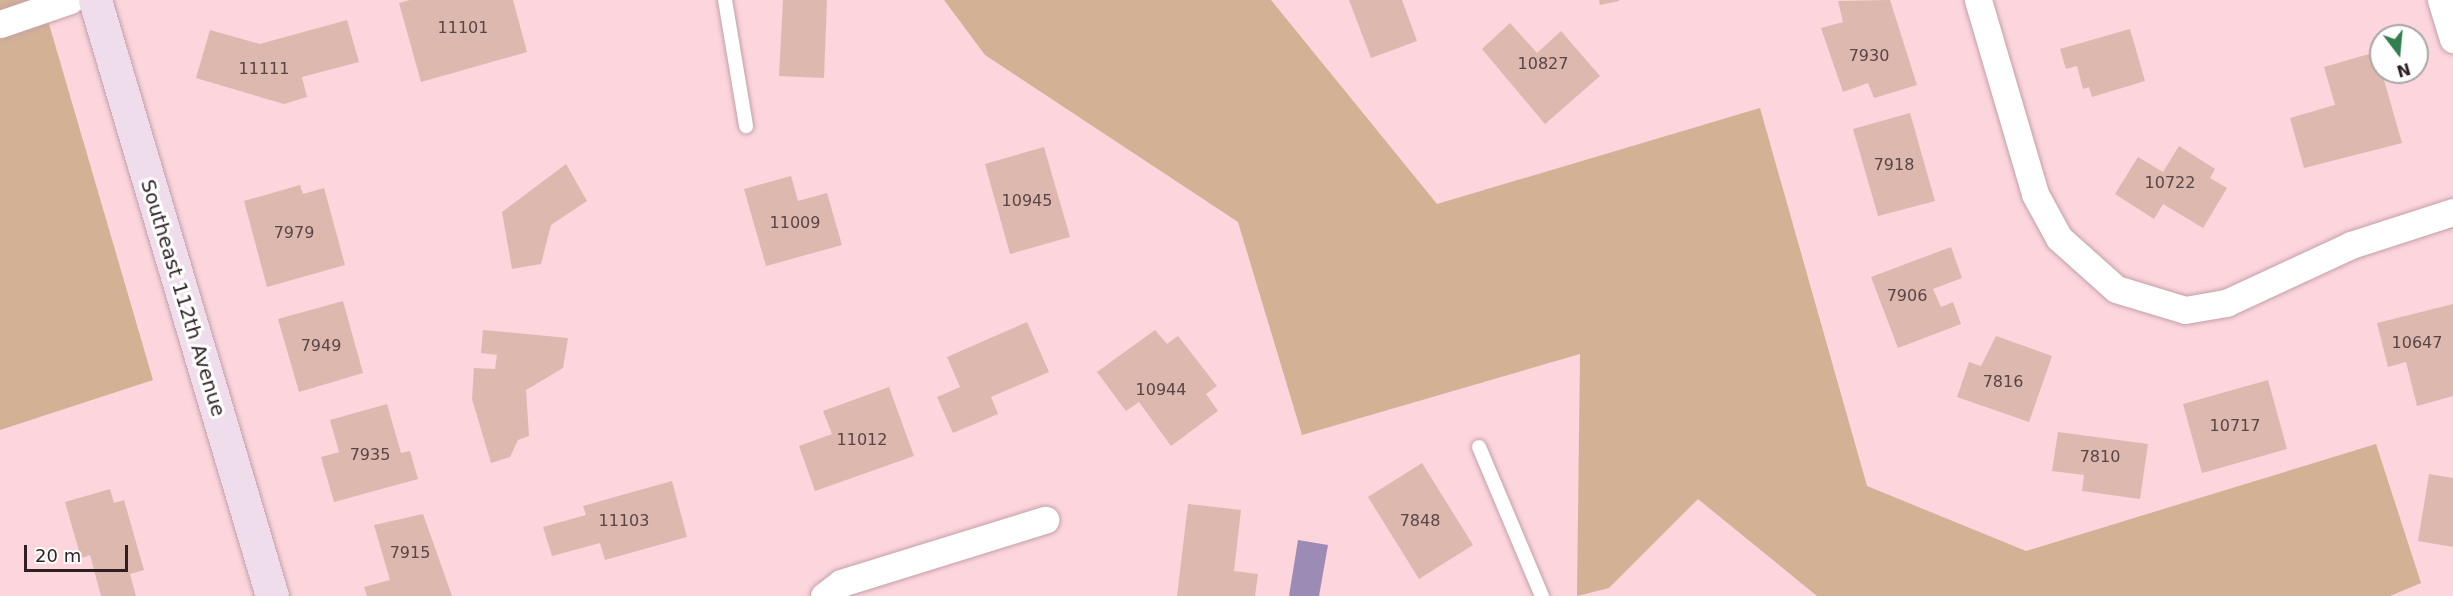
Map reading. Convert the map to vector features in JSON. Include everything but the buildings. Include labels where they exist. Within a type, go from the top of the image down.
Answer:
[{"type":"main road","name":"Southeast 112th Avenue","points":[[95,0],[272,596]]},
{"type":"street","points":[[0,24],[70,0]]},
{"type":"street","points":[[1978,0],[2035,194],[2059,238],[2116,289],[2185,309],[2226,303],[2351,245],[2453,212]]},
{"type":"street","points":[[2441,0],[2453,39]]},
{"type":"street","points":[[824,596],[841,583],[1045,520]]},
{"type":"lane","points":[[725,0],[746,126]]},
{"type":"lane","points":[[1479,447],[1542,596]]},
{"type":"shaded area","points":[[0,0],[42,0],[153,380],[0,430]]},
{"type":"shaded area","points":[[944,0],[1271,0],[1437,204],[1760,108],[1867,486],[2026,551],[2376,444],[2421,583],[2390,596],[1817,596],[1698,499],[1609,588],[1577,596],[1580,354],[1302,435],[1238,222],[985,55]]},
{"type":"shaded area","points":[[1298,540],[1328,545],[1319,596],[1289,596]]}]
